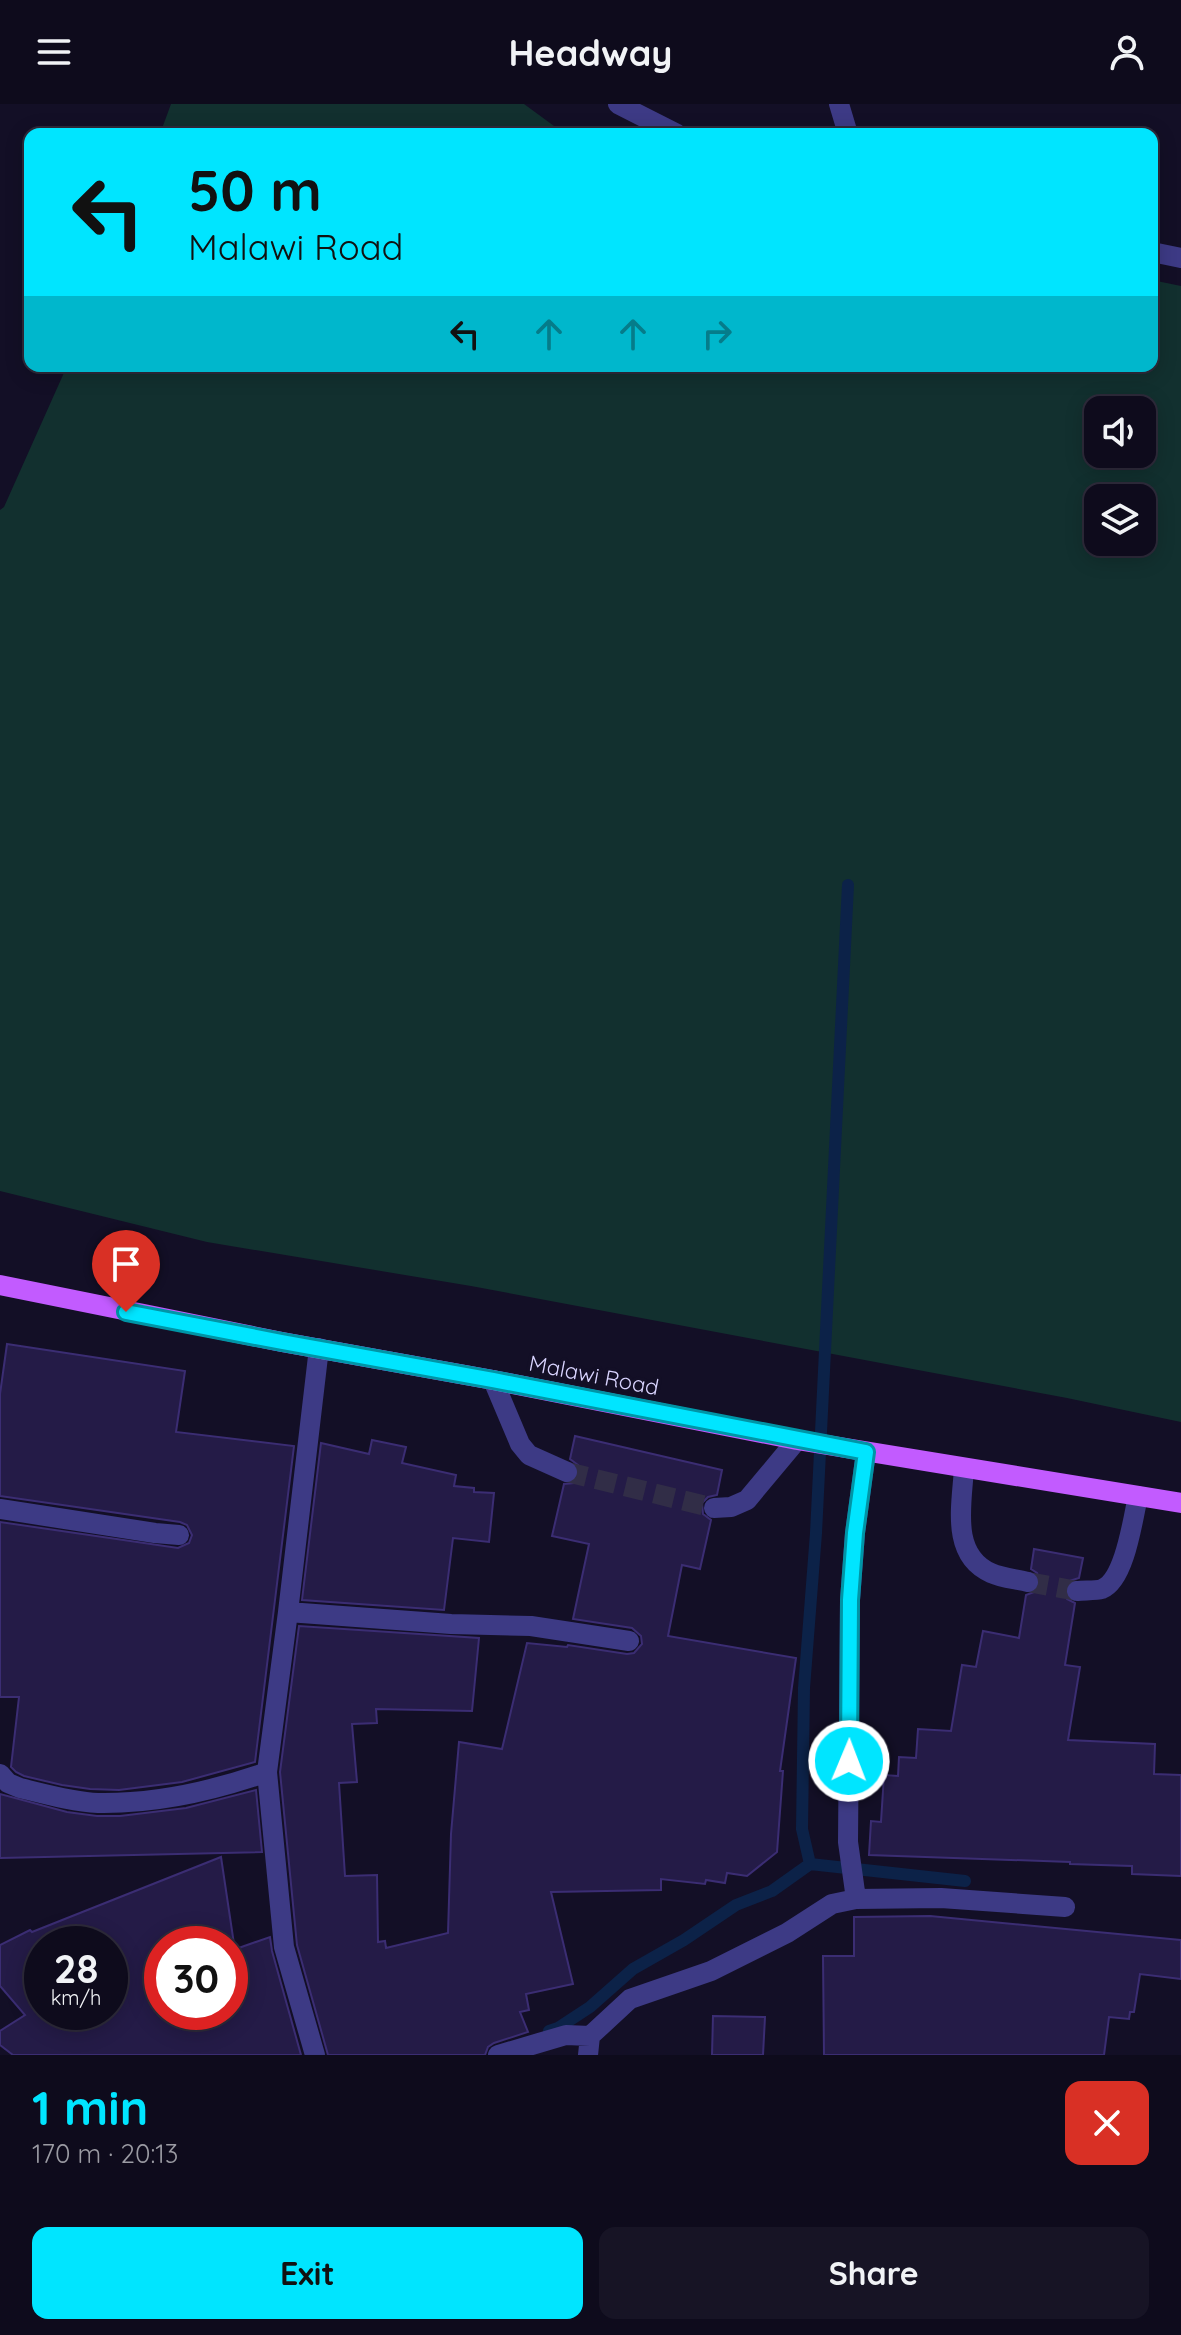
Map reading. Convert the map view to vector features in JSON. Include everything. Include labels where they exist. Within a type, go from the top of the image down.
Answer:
[{"type":"main road","name":"Malawi Road","points":[[0,1285],[797,1440],[1181,1503]]},
{"type":"street","points":[[618,104],[665,128]]},
{"type":"street","points":[[839,104],[846,128]]},
{"type":"street","points":[[1158,253],[1181,258]]},
{"type":"street","points":[[315,2055],[284,1947],[267,1772],[319,1348]]},
{"type":"street","points":[[493,1380],[520,1444],[529,1455],[567,1472]]},
{"type":"street","points":[[714,1508],[731,1507],[747,1500],[797,1440]]},
{"type":"street","points":[[854,1889],[848,1842],[850,1600],[866,1452]]},
{"type":"street","points":[[964,1468],[961,1535],[971,1558],[990,1572],[1028,1582]]},
{"type":"street","points":[[1077,1591],[1102,1589],[1115,1579],[1138,1496]]},
{"type":"street","points":[[0,1509],[179,1535]]},
{"type":"street","points":[[288,1612],[451,1624],[531,1626],[629,1641]]},
{"type":"street","points":[[0,1774],[8,1783],[20,1788],[95,1803],[149,1801],[179,1796],[267,1772]]},
{"type":"street","points":[[498,2055],[566,2035],[589,2046],[630,1999],[711,1971],[787,1933],[854,1889],[1065,1907]]},
{"type":"green space","points":[[171,104],[524,104],[557,128],[162,128]]},
{"type":"green space","points":[[1158,281],[1181,286],[1181,1422],[471,1286],[207,1242],[0,1191],[0,510],[64,372],[1158,372]]},
{"type":"building","points":[[7,1344],[185,1371],[176,1432],[294,1446],[255,1762],[182,1782],[119,1790],[62,1785],[24,1776],[11,1767],[19,1697],[0,1697],[0,1522],[178,1548],[189,1543],[192,1535],[187,1525],[180,1522],[0,1496],[0,1394]]},
{"type":"building","points":[[575,1436],[722,1470],[717,1495],[708,1497],[702,1503],[703,1514],[711,1520],[700,1569],[682,1565],[668,1636],[796,1658],[780,1771],[783,1771],[777,1852],[747,1876],[727,1873],[725,1883],[661,1879],[661,1890],[551,1892],[573,1984],[526,1994],[529,2010],[520,2012],[528,2032],[494,2043],[485,2055],[328,2055],[297,1945],[280,1772],[299,1626],[479,1638],[472,1711],[376,1709],[377,1723],[352,1724],[357,1782],[339,1783],[345,1876],[377,1875],[378,1942],[385,1941],[386,1948],[448,1933],[451,1834],[459,1742],[502,1749],[527,1643],[568,1645],[627,1654],[634,1653],[642,1644],[641,1636],[632,1628],[573,1619],[589,1544],[552,1536],[564,1484],[574,1483],[579,1477],[578,1465],[570,1459]]},
{"type":"building","points":[[372,1440],[406,1447],[402,1463],[456,1475],[454,1486],[474,1488],[474,1492],[494,1493],[489,1542],[453,1538],[444,1610],[302,1600],[321,1443],[369,1454]]},
{"type":"building","points":[[1034,1549],[1083,1558],[1079,1578],[1069,1581],[1064,1592],[1067,1599],[1075,1603],[1065,1665],[1080,1667],[1068,1740],[1155,1744],[1154,1774],[1181,1775],[1181,1876],[1132,1874],[1132,1866],[869,1855],[871,1821],[881,1822],[884,1775],[898,1776],[899,1757],[916,1758],[918,1729],[951,1731],[962,1665],[976,1667],[983,1631],[1019,1638],[1026,1595],[1037,1591],[1041,1584],[1037,1573],[1031,1569]]},
{"type":"building","points":[[256,1790],[262,1852],[0,1858],[0,1794],[67,1812],[120,1816],[186,1808]]},
{"type":"building","points":[[221,1857],[231,1926],[144,1926],[144,2030],[248,2030],[248,1945],[270,1937],[301,2055],[13,2055],[0,2045],[0,2031],[24,2016],[24,2030],[128,2030],[128,1926],[47,1926]]},
{"type":"building","points":[[930,1916],[1181,1940],[1181,1979],[1140,1974],[1134,2012],[1130,2012],[1129,2019],[1109,2017],[1104,2055],[824,2055],[823,1956],[854,1956],[854,1917]]},
{"type":"building","points":[[24,1933],[24,2014],[0,1986],[0,1945]]},
{"type":"building","points":[[713,2016],[765,2017],[763,2055],[712,2055]]},
{"type":"waterway","points":[[810,1864],[802,1829],[804,1688],[816,1533],[848,885]]},
{"type":"waterway","points":[[549,2031],[590,2007],[633,1969],[736,1905],[772,1891],[810,1864],[965,1881]]},
{"type":"tunnel","points":[[567,1472],[714,1508]]},
{"type":"tunnel","points":[[1028,1582],[1077,1591]]},
{"type":"route","points":[[126,1312],[866,1452],[850,1600],[849,1761]]}]
